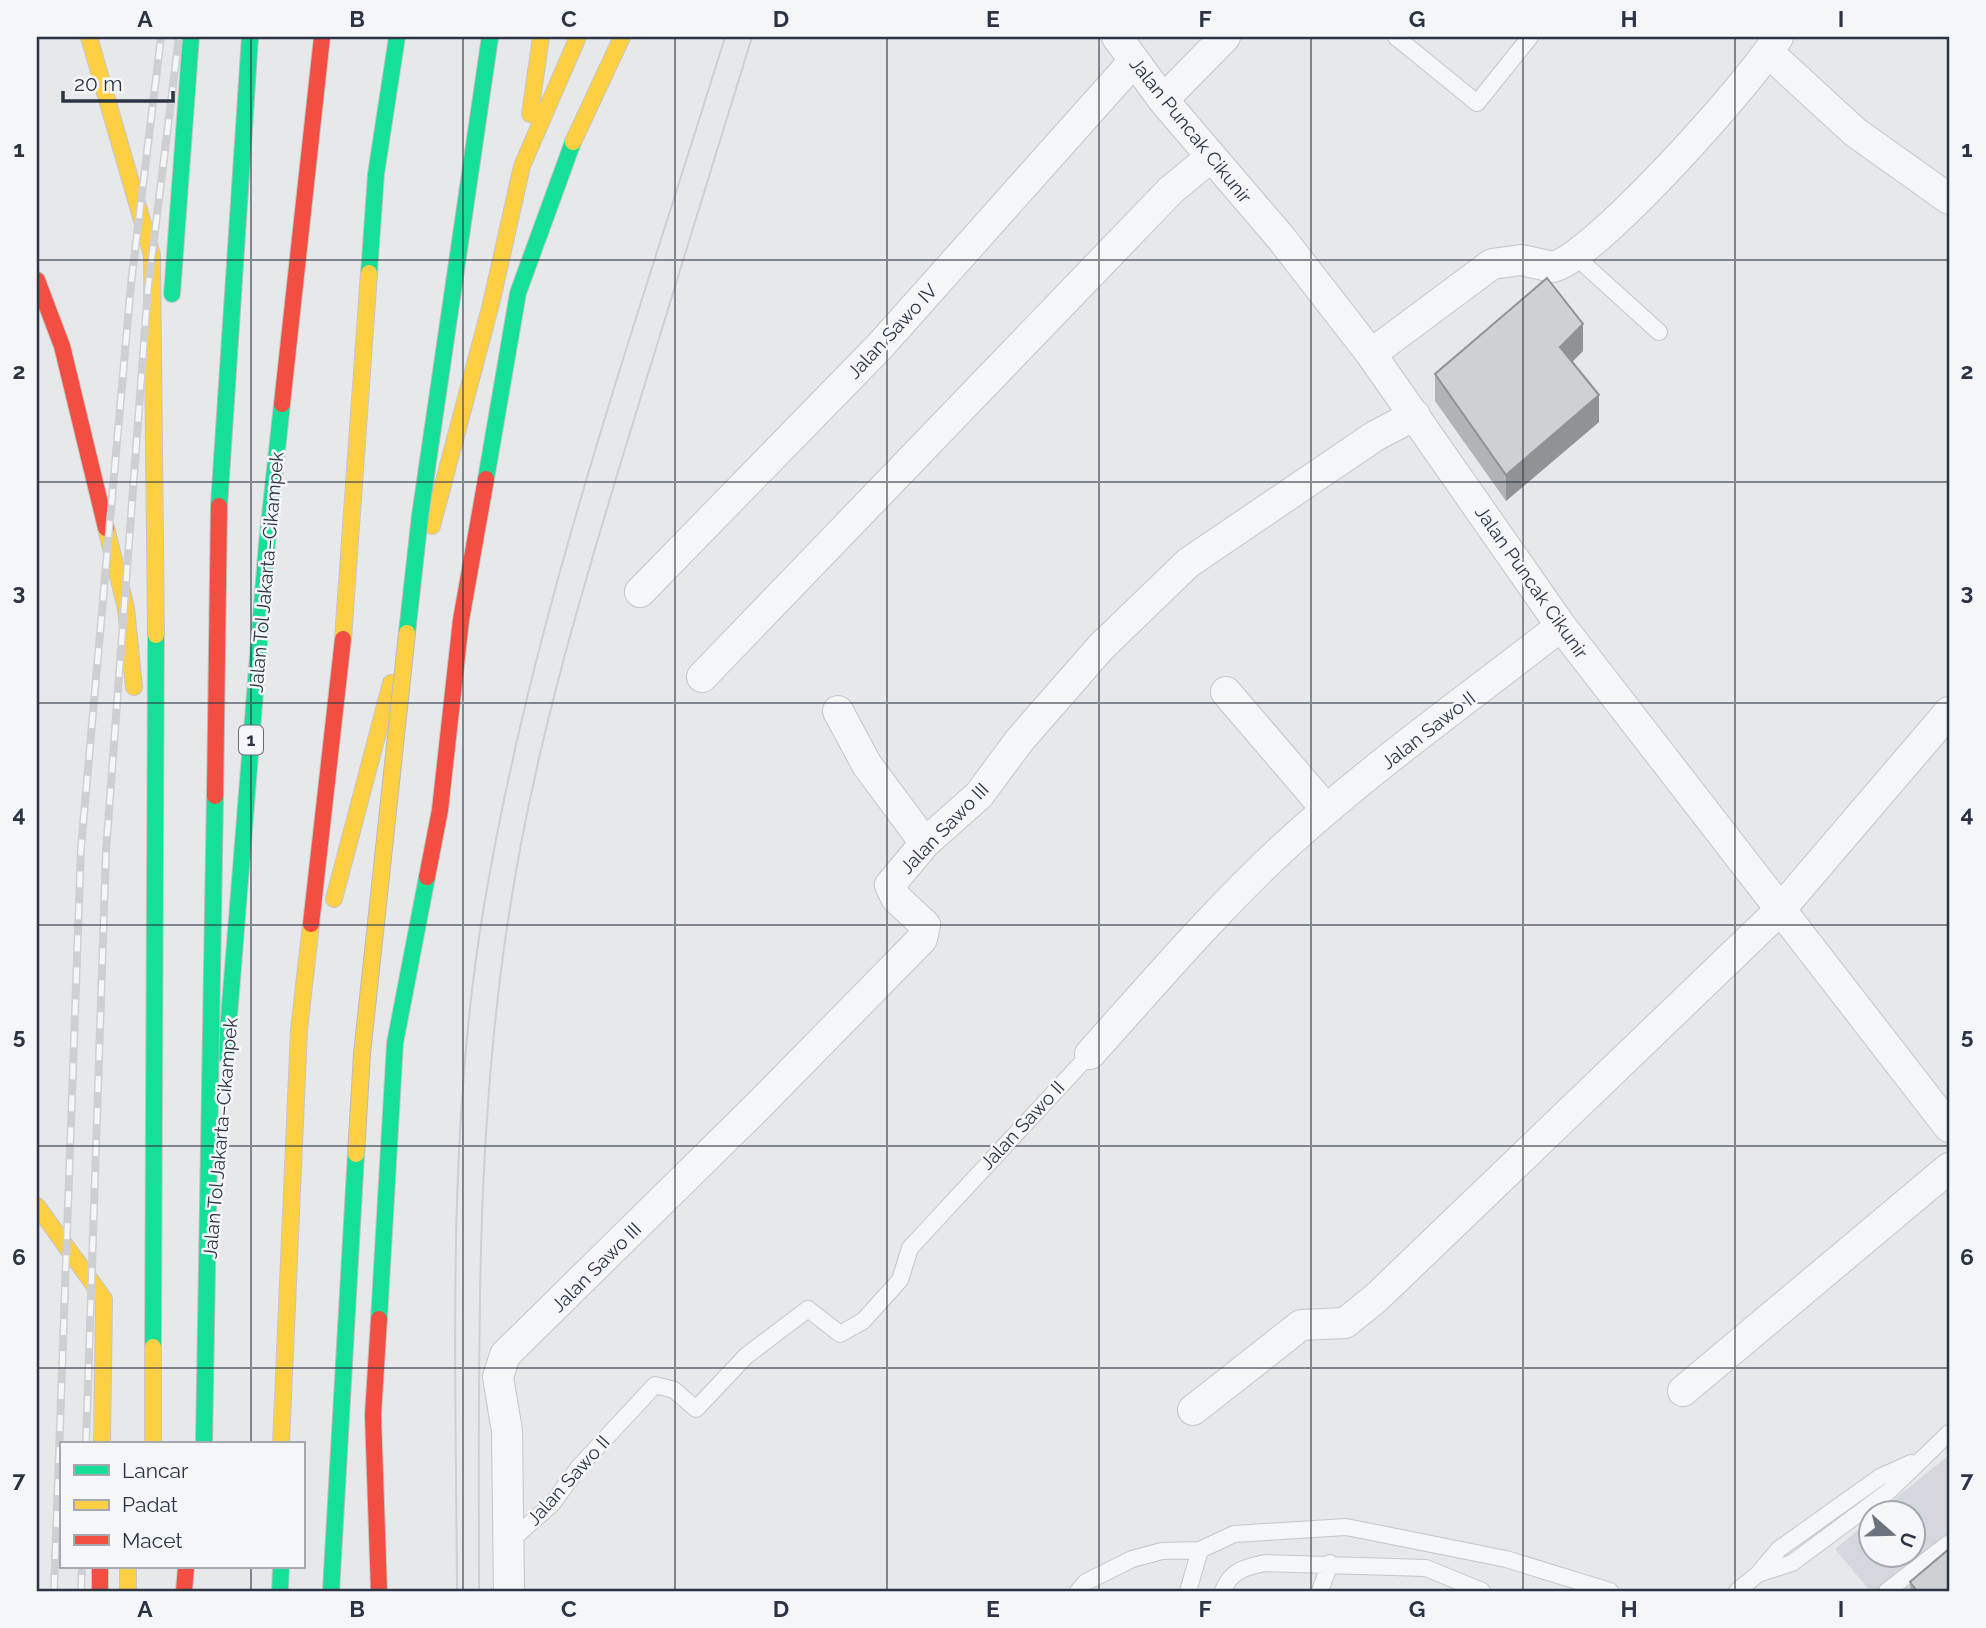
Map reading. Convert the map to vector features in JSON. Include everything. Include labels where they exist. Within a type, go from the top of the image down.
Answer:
[{"type":"main road","points":[[89,37],[152,255],[157,478],[153,1442]]},
{"type":"main road","points":[[157,478],[191,37]]},
{"type":"main road","points":[[204,1442],[220,474],[250,37]]},
{"type":"main road","name":"Jalan Tol Jakarta–Cikampek","points":[[196,1442],[267,543],[322,37]]},
{"type":"main road","points":[[281,1442],[299,1030],[342,658],[376,174],[397,37]]},
{"type":"main road","points":[[331,1591],[362,1054],[420,516],[490,37]]},
{"type":"main road","points":[[299,1030],[491,304],[522,166],[541,37]]},
{"type":"main road","points":[[522,166],[578,37]]},
{"type":"main road","points":[[379,1591],[373,1415],[395,1043],[440,810],[461,620],[518,293],[572,144],[622,37]]},
{"type":"main road","points":[[572,144],[619,68],[636,47]]},
{"type":"main road","points":[[37,280],[62,346],[126,608],[135,704]]},
{"type":"main road","points":[[138,1099],[143,786],[139,744]]},
{"type":"main road","points":[[37,1206],[104,1299],[102,1442]]},
{"type":"main road","points":[[100,1568],[100,1591]]},
{"type":"main road","points":[[128,1568],[128,1591]]},
{"type":"main road","points":[[184,1591],[186,1568]]},
{"type":"main road","points":[[281,1568],[281,1591]]},
{"type":"street","name":"Jalan Puncak Cikunir","points":[[1117,37],[1163,100],[1281,238],[1371,354],[1561,626],[1779,911],[1949,1127]]},
{"type":"street","points":[[1163,100],[1225,37]]},
{"type":"street","points":[[1371,354],[1492,264],[1521,260],[1553,267],[1575,256],[1617,219],[1715,118],[1773,45],[1855,132],[1949,199]]},
{"type":"street","name":"Jalan Sawo IV","points":[[640,592],[880,346],[1134,61]]},
{"type":"street","points":[[702,677],[1171,190],[1211,157]]},
{"type":"street","name":"Jalan Sawo III","points":[[509,1542],[507,1431],[498,1377],[505,1355],[758,1106],[922,939],[925,925],[896,898],[890,885],[925,843],[979,795],[1019,741],[1101,647],[1188,563],[1375,436],[1415,415]]},
{"type":"street","name":"Jalan Sawo II","points":[[1090,1054],[1195,936],[1326,809],[1561,626]]},
{"type":"street","points":[[1226,692],[1326,809]]},
{"type":"street","points":[[838,710],[867,765],[925,843]]},
{"type":"street","points":[[1193,1410],[1301,1325],[1345,1323],[1376,1298],[1779,911],[1949,712]]},
{"type":"street","points":[[1683,1391],[1949,1168]]},
{"type":"street","points":[[509,1542],[509,1591]]},
{"type":"lane","points":[[1396,37],[1477,103],[1530,37]]},
{"type":"lane","points":[[1575,256],[1659,332]]},
{"type":"lane","name":"Jalan Sawo II","points":[[509,1542],[552,1504],[578,1468],[655,1385],[674,1390],[696,1409],[746,1356],[808,1308],[840,1334],[863,1321],[901,1280],[910,1248],[1090,1054]]},
{"type":"lane","points":[[1737,1591],[1758,1574],[1779,1549],[1880,1477],[1918,1460],[1949,1433]]},
{"type":"lane","points":[[1078,1591],[1086,1582],[1132,1559],[1162,1551],[1200,1549],[1234,1534],[1346,1527],[1506,1559],[1610,1591]]},
{"type":"lane","points":[[1887,1591],[1949,1543]]},
{"type":"lane","points":[[1188,1591],[1200,1549]]},
{"type":"lane","points":[[1223,1591],[1227,1579],[1242,1568],[1265,1563],[1426,1568],[1482,1591]]},
{"type":"lane","points":[[1320,1591],[1330,1563]]},
{"type":"shaded area","points":[[1949,1455],[1949,1591],[1870,1591],[1835,1549],[1856,1532],[1856,1568],[1926,1568],[1926,1498],[1896,1498]]},
{"type":"building","points":[[1547,278],[1583,324],[1560,347],[1599,395],[1506,475],[1435,374]]},
{"type":"building","points":[[1949,1549],[1949,1591],[1917,1591],[1910,1582]]},
{"type":"tram line","points":[[457,1591],[455,1334],[458,1162],[472,991],[484,906],[530,686],[559,577],[623,359],[725,37]]},
{"type":"tram line","points":[[479,1591],[479,1337],[484,1167],[498,998],[519,852],[546,729],[578,607],[752,37]]},
{"type":"railway","points":[[54,1591],[81,848],[131,284],[161,37]]},
{"type":"railway","points":[[86,1442],[106,851],[148,288],[179,37]]},
{"type":"railway","points":[[81,1591],[82,1568]]},
{"type":"traffic: fast","points":[[172,294],[191,37]]},
{"type":"traffic: fast","points":[[219,506],[250,37]]},
{"type":"traffic: fast","points":[[369,273],[376,174],[397,37]]},
{"type":"traffic: fast","points":[[407,633],[420,516],[490,37]]},
{"type":"traffic: fast","points":[[486,479],[518,293],[573,142]]},
{"type":"traffic: fast","points":[[226,1055],[267,543],[282,404]]},
{"type":"traffic: fast","points":[[153,1347],[156,635]]},
{"type":"traffic: fast","points":[[204,1442],[215,796]]},
{"type":"traffic: fast","points":[[379,1319],[395,1043],[427,877]]},
{"type":"traffic: fast","points":[[331,1591],[356,1154]]},
{"type":"traffic: fast","points":[[280,1591],[281,1568]]},
{"type":"traffic: slow","points":[[89,37],[152,255],[156,635]]},
{"type":"traffic: slow","points":[[530,114],[541,37]]},
{"type":"traffic: slow","points":[[432,526],[491,304],[522,166],[578,37]]},
{"type":"traffic: slow","points":[[573,142],[622,37]]},
{"type":"traffic: slow","points":[[343,639],[369,273]]},
{"type":"traffic: slow","points":[[106,528],[126,608],[134,687]]},
{"type":"traffic: slow","points":[[356,1154],[362,1054],[407,633]]},
{"type":"traffic: slow","points":[[334,899],[391,683]]},
{"type":"traffic: slow","points":[[281,1442],[299,1030],[311,924]]},
{"type":"traffic: slow","points":[[37,1206],[104,1299],[102,1442]]},
{"type":"traffic: slow","points":[[153,1347],[153,1442]]},
{"type":"traffic: slow","points":[[128,1568],[128,1591]]},
{"type":"traffic: jam","points":[[282,404],[322,37]]},
{"type":"traffic: jam","points":[[37,280],[62,346],[106,528]]},
{"type":"traffic: jam","points":[[427,877],[440,810],[461,620],[486,479]]},
{"type":"traffic: jam","points":[[215,796],[219,506]]},
{"type":"traffic: jam","points":[[311,924],[343,639]]},
{"type":"traffic: jam","points":[[379,1319],[373,1415],[379,1591]]},
{"type":"traffic: jam","points":[[100,1568],[100,1591]]},
{"type":"traffic: jam","points":[[184,1591],[186,1568]]}]
